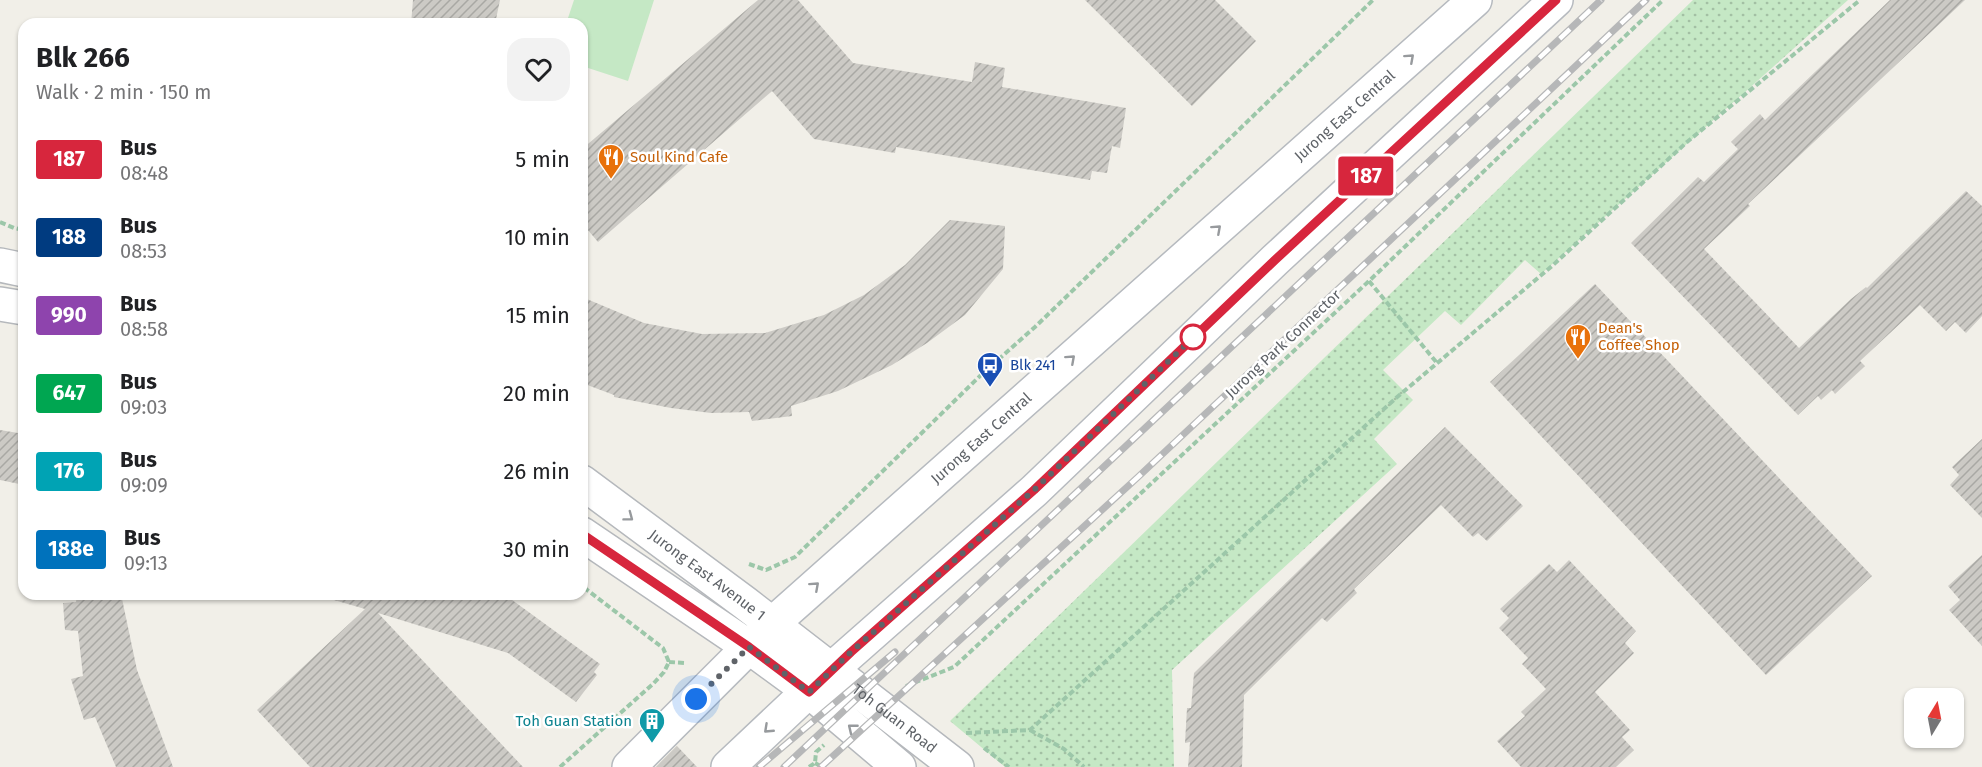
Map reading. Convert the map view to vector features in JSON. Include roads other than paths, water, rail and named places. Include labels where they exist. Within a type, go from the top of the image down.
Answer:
[{"type":"main road","name":"Jurong East Central","points":[[630,767],[760,636],[1475,0]]},
{"type":"main road","points":[[728,767],[832,669],[1034,490],[1275,260],[1556,0]]},
{"type":"main road","points":[[0,265],[18,269]]},
{"type":"main road","points":[[0,304],[18,307]]},
{"type":"main road","name":"Jurong East Avenue 1","points":[[588,487],[760,636],[809,692]]},
{"type":"main road","name":"Jurong East Avenue 1","points":[[588,537],[760,636],[832,669]]},
{"type":"main road","name":"Toh Guan Road","points":[[832,669],[957,767]]},
{"type":"main road","points":[[809,692],[899,767]]},
{"type":"railway","points":[[784,767],[1601,0]]},
{"type":"railway","points":[[821,767],[1138,477],[1646,0]]},
{"type":"railway","points":[[759,767],[895,652]]},
{"type":"place","name":"Soul Kind Cafe","points":[[611,180]]},
{"type":"place","name":"Dean's Coffee Shop","points":[[1578,360]]},
{"type":"place","name":"Blk 241","points":[[990,388]]},
{"type":"place","name":"Toh Guan Station","points":[[652,744]]}]
